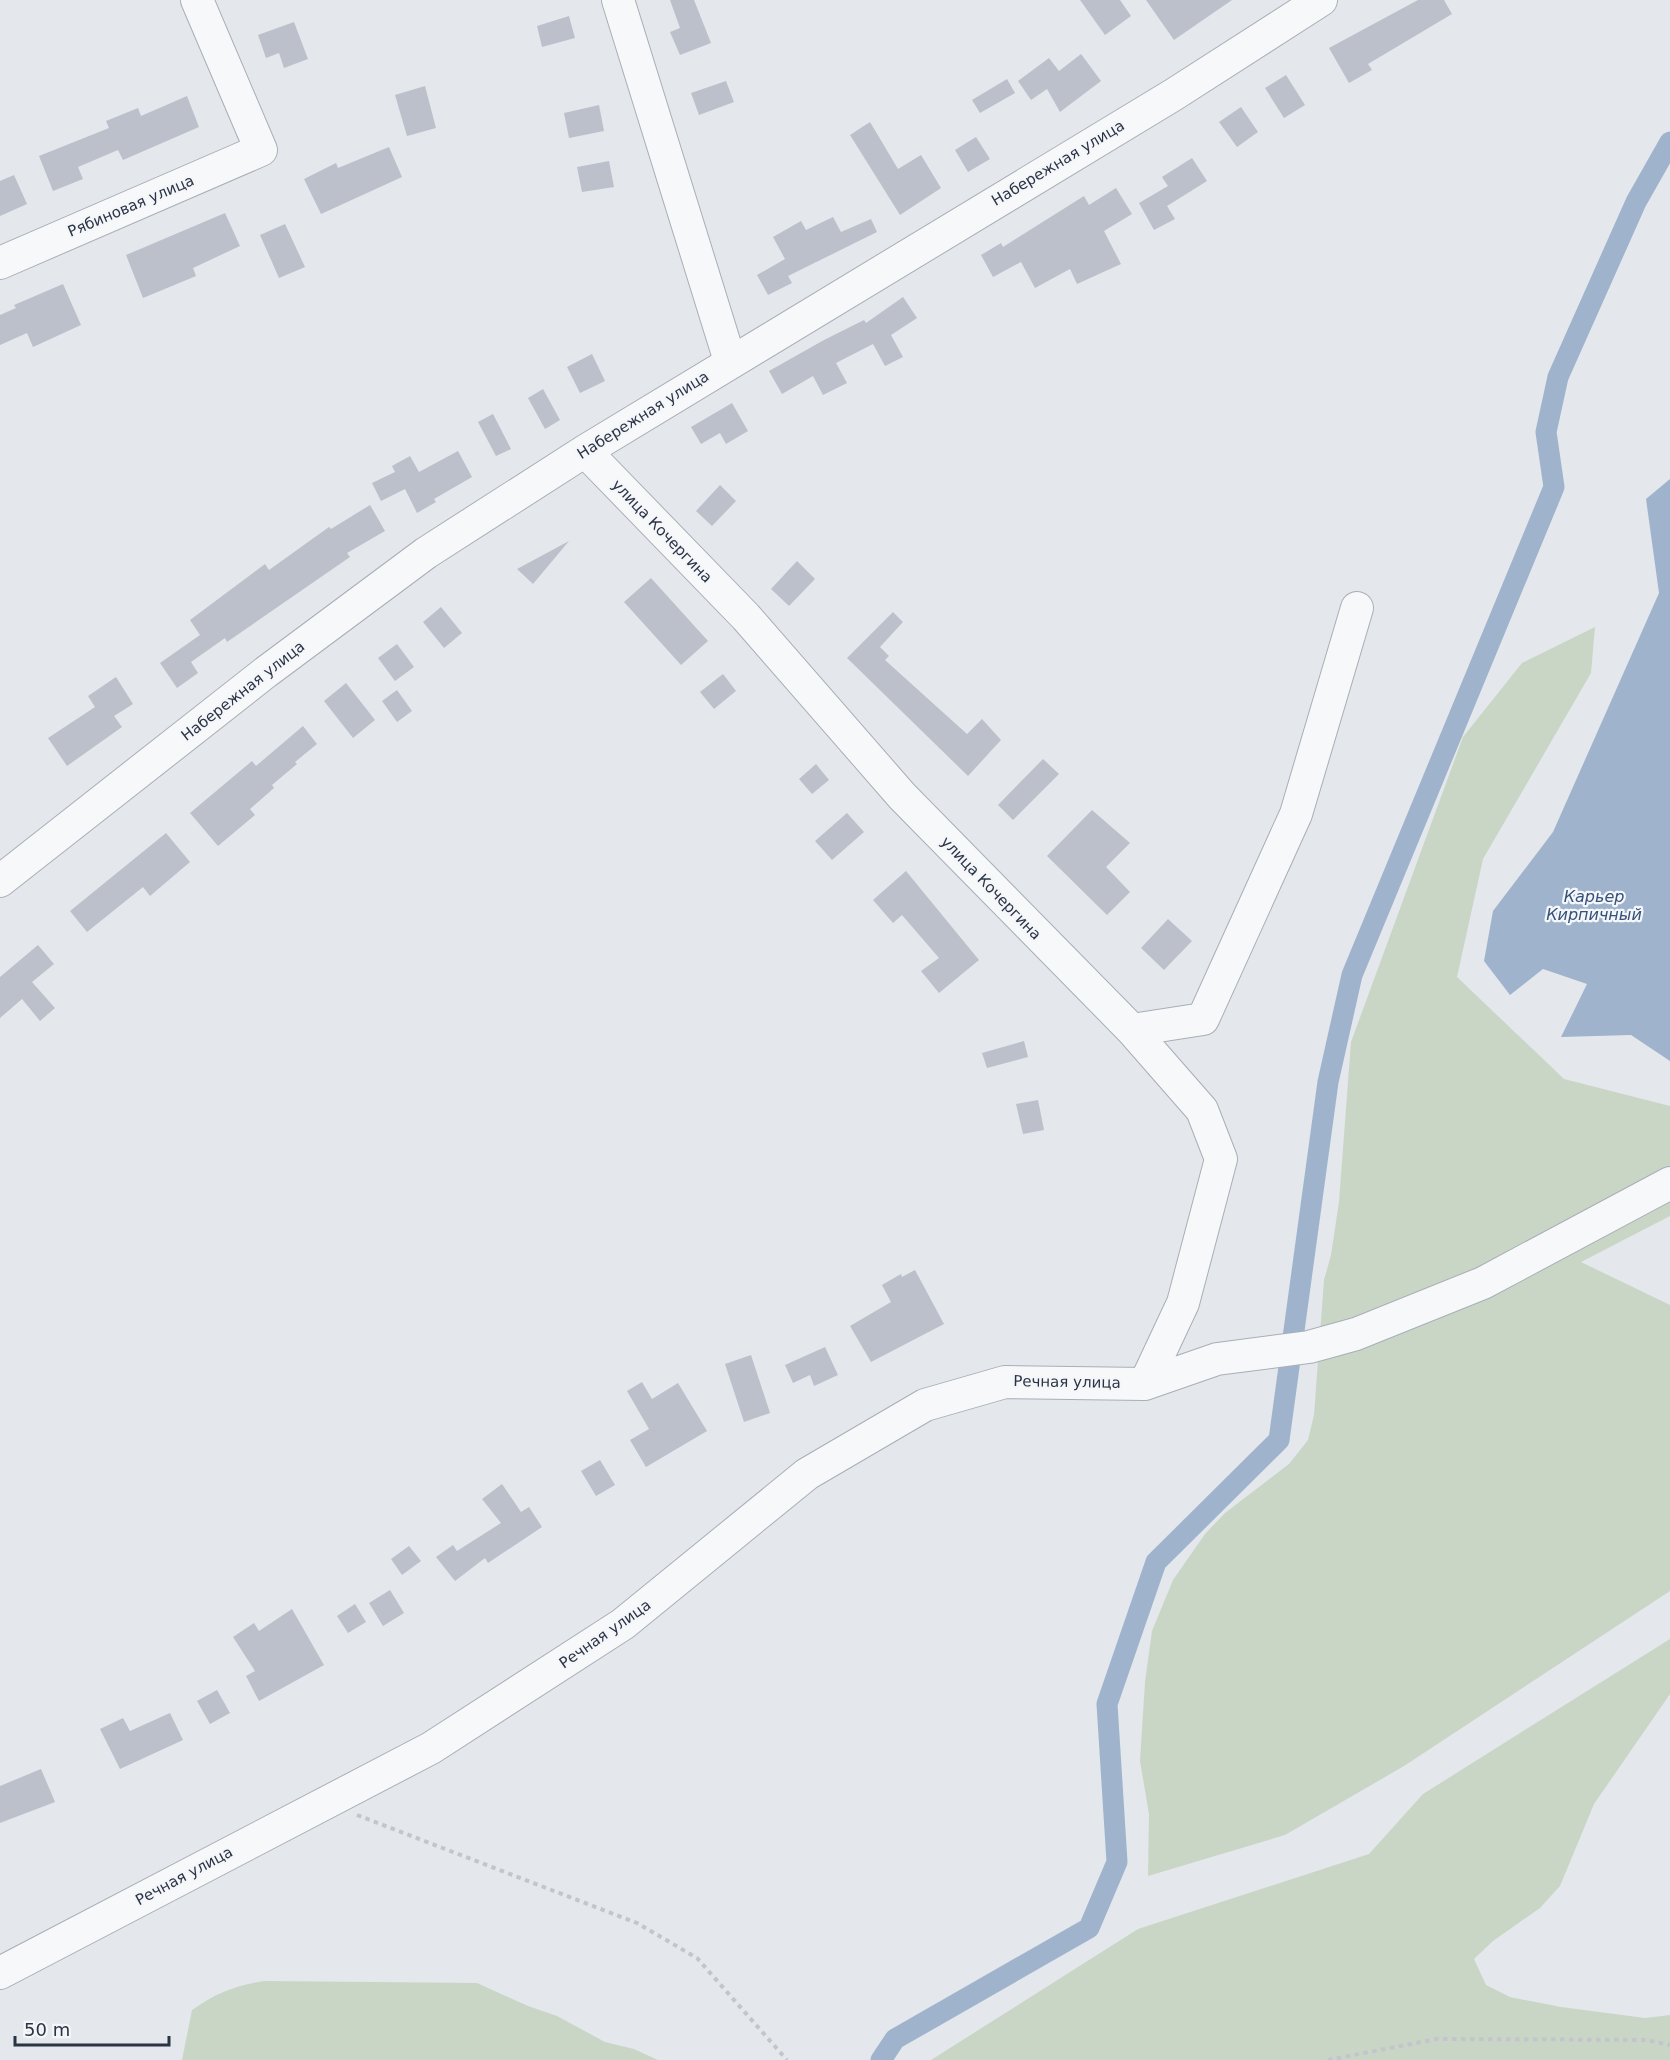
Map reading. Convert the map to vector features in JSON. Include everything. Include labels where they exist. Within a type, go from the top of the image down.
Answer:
[{"type":"street","name":"Рябиновая улица","points":[[0,263],[261,150],[197,0]]},
{"type":"street","points":[[618,0],[730,362]]},
{"type":"street","name":"Набережная улица","points":[[0,882],[266,672],[426,553],[585,451],[1173,94],[1321,0]]},
{"type":"street","name":"улица Кочергина","points":[[585,451],[746,617],[902,796],[1132,1030],[1202,1110],[1221,1159],[1183,1303],[1145,1384]]},
{"type":"street","points":[[1132,1030],[1203,1019],[1296,814],[1358,608]]},
{"type":"street","name":"Речная улица","points":[[0,1974],[431,1748],[623,1624],[807,1474],[925,1406],[1005,1382],[1145,1384],[1217,1359],[1309,1347],[1356,1334],[1484,1282],[1670,1183]]},
{"type":"path","points":[[326,1802],[637,1923],[697,1958],[787,2060]]},
{"type":"path","points":[[1328,2060],[1437,2039],[1646,2040],[1670,2045]]},
{"type":"green space","points":[[1595,627],[1591,673],[1483,859],[1457,977],[1564,1079],[1670,1106],[1670,1216],[1581,1262],[1670,1305],[1670,1591],[1404,1766],[1285,1835],[1148,1876],[1149,1814],[1140,1761],[1145,1682],[1152,1631],[1173,1580],[1205,1534],[1225,1513],[1289,1464],[1308,1440],[1314,1415],[1324,1280],[1331,1255],[1339,1202],[1351,1042],[1463,737],[1522,663]]},
{"type":"green space","points":[[1670,1639],[1670,1694],[1594,1804],[1560,1886],[1540,1908],[1493,1941],[1474,1959],[1486,1985],[1510,1997],[1561,2007],[1645,2018],[1670,2015],[1670,2060],[931,2060],[1138,1929],[1369,1854],[1423,1794]]},
{"type":"green space","points":[[265,1981],[477,1983],[528,2006],[557,2016],[605,2042],[634,2049],[658,2060],[182,2060],[192,2010],[227,1991]]},
{"type":"water","name":"Карьер Кирпичный","points":[[1670,479],[1670,1061],[1631,1035],[1561,1037],[1587,984],[1543,969],[1510,995],[1484,961],[1493,911],[1553,832],[1659,593],[1646,499]]},
{"type":"building","points":[[670,0],[694,0],[711,43],[680,55],[670,32],[680,28]]},
{"type":"building","points":[[1080,0],[1120,0],[1131,16],[1105,35]]},
{"type":"building","points":[[1146,0],[1232,0],[1174,40]]},
{"type":"building","points":[[1418,0],[1444,0],[1452,14],[1368,64],[1372,70],[1349,83],[1329,48]]},
{"type":"building","points":[[569,16],[575,38],[542,47],[537,26]]},
{"type":"building","points":[[294,22],[308,59],[284,68],[279,53],[266,58],[258,35]]},
{"type":"building","points":[[1081,54],[1101,81],[1060,112],[1047,89],[1031,100],[1018,81],[1049,58],[1059,71]]},
{"type":"building","points":[[1286,75],[1305,105],[1284,118],[1265,88]]},
{"type":"building","points":[[1007,79],[1015,93],[980,113],[972,100]]},
{"type":"building","points":[[726,81],[734,102],[699,115],[691,93]]},
{"type":"building","points":[[425,86],[436,128],[407,136],[395,95]]},
{"type":"building","points":[[187,96],[199,127],[123,160],[118,150],[78,167],[83,179],[53,191],[39,156],[109,128],[106,121],[138,108],[141,116]]},
{"type":"building","points":[[599,105],[604,131],[569,138],[564,113]]},
{"type":"building","points":[[1241,107],[1258,132],[1237,147],[1219,122]]},
{"type":"building","points":[[870,122],[898,169],[921,155],[941,188],[900,215],[850,135]]},
{"type":"building","points":[[976,137],[990,159],[968,172],[955,150]]},
{"type":"building","points":[[389,147],[402,177],[321,214],[304,179],[336,163],[338,168]]},
{"type":"building","points":[[1192,158],[1207,181],[1167,206],[1175,219],[1154,230],[1139,203],[1168,186],[1162,177]]},
{"type":"building","points":[[609,161],[614,187],[582,192],[577,167]]},
{"type":"building","points":[[14,175],[27,204],[0,216],[0,181]]},
{"type":"building","points":[[1116,188],[1132,214],[1104,231],[1121,264],[1077,284],[1070,269],[1035,288],[1021,262],[993,277],[981,255],[1001,243],[1003,247],[1084,196],[1089,205]]},
{"type":"building","points":[[225,213],[240,246],[193,268],[196,276],[143,298],[126,255]]},
{"type":"building","points":[[833,217],[841,232],[871,219],[877,232],[788,276],[792,283],[768,295],[757,275],[785,259],[773,237],[801,221],[806,230]]},
{"type":"building","points":[[285,224],[305,267],[279,278],[260,235]]},
{"type":"building","points":[[63,284],[81,325],[33,347],[27,333],[0,345],[0,315],[16,308],[14,305]]},
{"type":"building","points":[[903,297],[917,318],[891,335],[903,357],[885,366],[873,344],[836,363],[847,383],[823,395],[813,376],[782,394],[769,371],[864,320],[866,323]]},
{"type":"building","points":[[592,354],[605,381],[580,393],[567,367]]},
{"type":"building","points":[[543,389],[560,420],[545,429],[528,398]]},
{"type":"building","points":[[732,403],[748,431],[726,444],[720,433],[701,444],[691,427]]},
{"type":"building","points":[[493,414],[511,449],[496,456],[478,422]]},
{"type":"building","points":[[458,451],[472,477],[434,499],[436,502],[417,513],[405,489],[381,501],[372,483],[395,472],[392,466],[410,456],[419,472]]},
{"type":"building","points":[[720,485],[736,501],[712,526],[696,511]]},
{"type":"building","points":[[370,505],[385,531],[347,553],[350,557],[227,642],[225,638],[191,662],[198,673],[177,688],[160,663],[200,635],[190,620],[265,564],[269,570],[329,527],[331,529]]},
{"type":"building","points":[[569,541],[533,584],[517,569]]},
{"type":"building","points":[[797,561],[815,579],[789,606],[771,589]]},
{"type":"building","points":[[651,578],[708,641],[681,665],[624,602]]},
{"type":"building","points":[[441,607],[462,633],[444,648],[423,622]]},
{"type":"building","points":[[893,612],[903,622],[880,647],[889,656],[885,660],[967,734],[982,719],[1001,740],[968,776],[847,658]]},
{"type":"building","points":[[397,644],[414,667],[395,681],[378,658]]},
{"type":"building","points":[[723,674],[736,691],[714,709],[700,692]]},
{"type":"building","points":[[116,677],[133,704],[114,716],[122,727],[67,766],[48,738],[95,707],[88,696]]},
{"type":"building","points":[[346,683],[375,720],[353,738],[324,701]]},
{"type":"building","points":[[397,690],[412,711],[397,722],[382,701]]},
{"type":"building","points":[[303,726],[317,744],[295,762],[297,764],[272,785],[274,788],[250,809],[255,815],[218,846],[190,813],[252,761],[256,766]]},
{"type":"building","points":[[1043,759],[1059,774],[1013,820],[998,805]]},
{"type":"building","points":[[816,764],[829,780],[812,794],[799,779]]},
{"type":"building","points":[[1092,810],[1130,843],[1106,867],[1130,892],[1107,915],[1047,856]]},
{"type":"building","points":[[847,813],[864,832],[832,860],[815,841]]},
{"type":"building","points":[[166,833],[190,862],[150,896],[143,887],[87,932],[70,911]]},
{"type":"building","points":[[906,871],[979,960],[939,993],[921,971],[939,958],[902,915],[893,923],[873,900]]},
{"type":"building","points":[[1168,919],[1192,941],[1164,970],[1141,948]]},
{"type":"building","points":[[38,945],[54,964],[32,982],[55,1008],[40,1021],[22,999],[0,1018],[0,977]]},
{"type":"building","points":[[1024,1041],[1028,1057],[987,1068],[982,1053]]},
{"type":"building","points":[[1038,1100],[1044,1130],[1023,1134],[1016,1104]]},
{"type":"building","points":[[915,1270],[944,1324],[871,1362],[850,1326],[891,1302],[882,1285],[901,1274],[902,1277]]},
{"type":"building","points":[[825,1347],[838,1375],[814,1386],[810,1375],[793,1383],[785,1365]]},
{"type":"building","points":[[751,1355],[770,1413],[744,1422],[725,1364]]},
{"type":"building","points":[[642,1382],[652,1399],[678,1383],[707,1431],[646,1467],[630,1440],[649,1429],[627,1391]]},
{"type":"building","points":[[600,1460],[615,1485],[596,1496],[581,1471]]},
{"type":"building","points":[[502,1484],[521,1512],[529,1507],[542,1527],[488,1563],[485,1558],[455,1581],[436,1557],[453,1545],[457,1551],[501,1523],[482,1499]]},
{"type":"building","points":[[409,1546],[421,1561],[402,1575],[391,1559]]},
{"type":"building","points":[[390,1590],[404,1613],[383,1626],[369,1603]]},
{"type":"building","points":[[355,1604],[366,1622],[348,1633],[337,1616]]},
{"type":"building","points":[[292,1609],[324,1665],[259,1701],[246,1676],[255,1671],[233,1637],[254,1623],[259,1631]]},
{"type":"building","points":[[217,1690],[230,1713],[210,1724],[197,1701]]},
{"type":"building","points":[[170,1713],[183,1740],[120,1769],[100,1729],[123,1718],[130,1731]]},
{"type":"building","points":[[41,1769],[55,1802],[0,1823],[0,1786]]},
{"type":"waterway","points":[[881,2060],[895,2039],[1089,1928],[1117,1862],[1107,1704],[1156,1562],[1279,1440],[1328,1082],[1352,975],[1554,487],[1546,432],[1558,377],[1636,202],[1670,142]]}]
